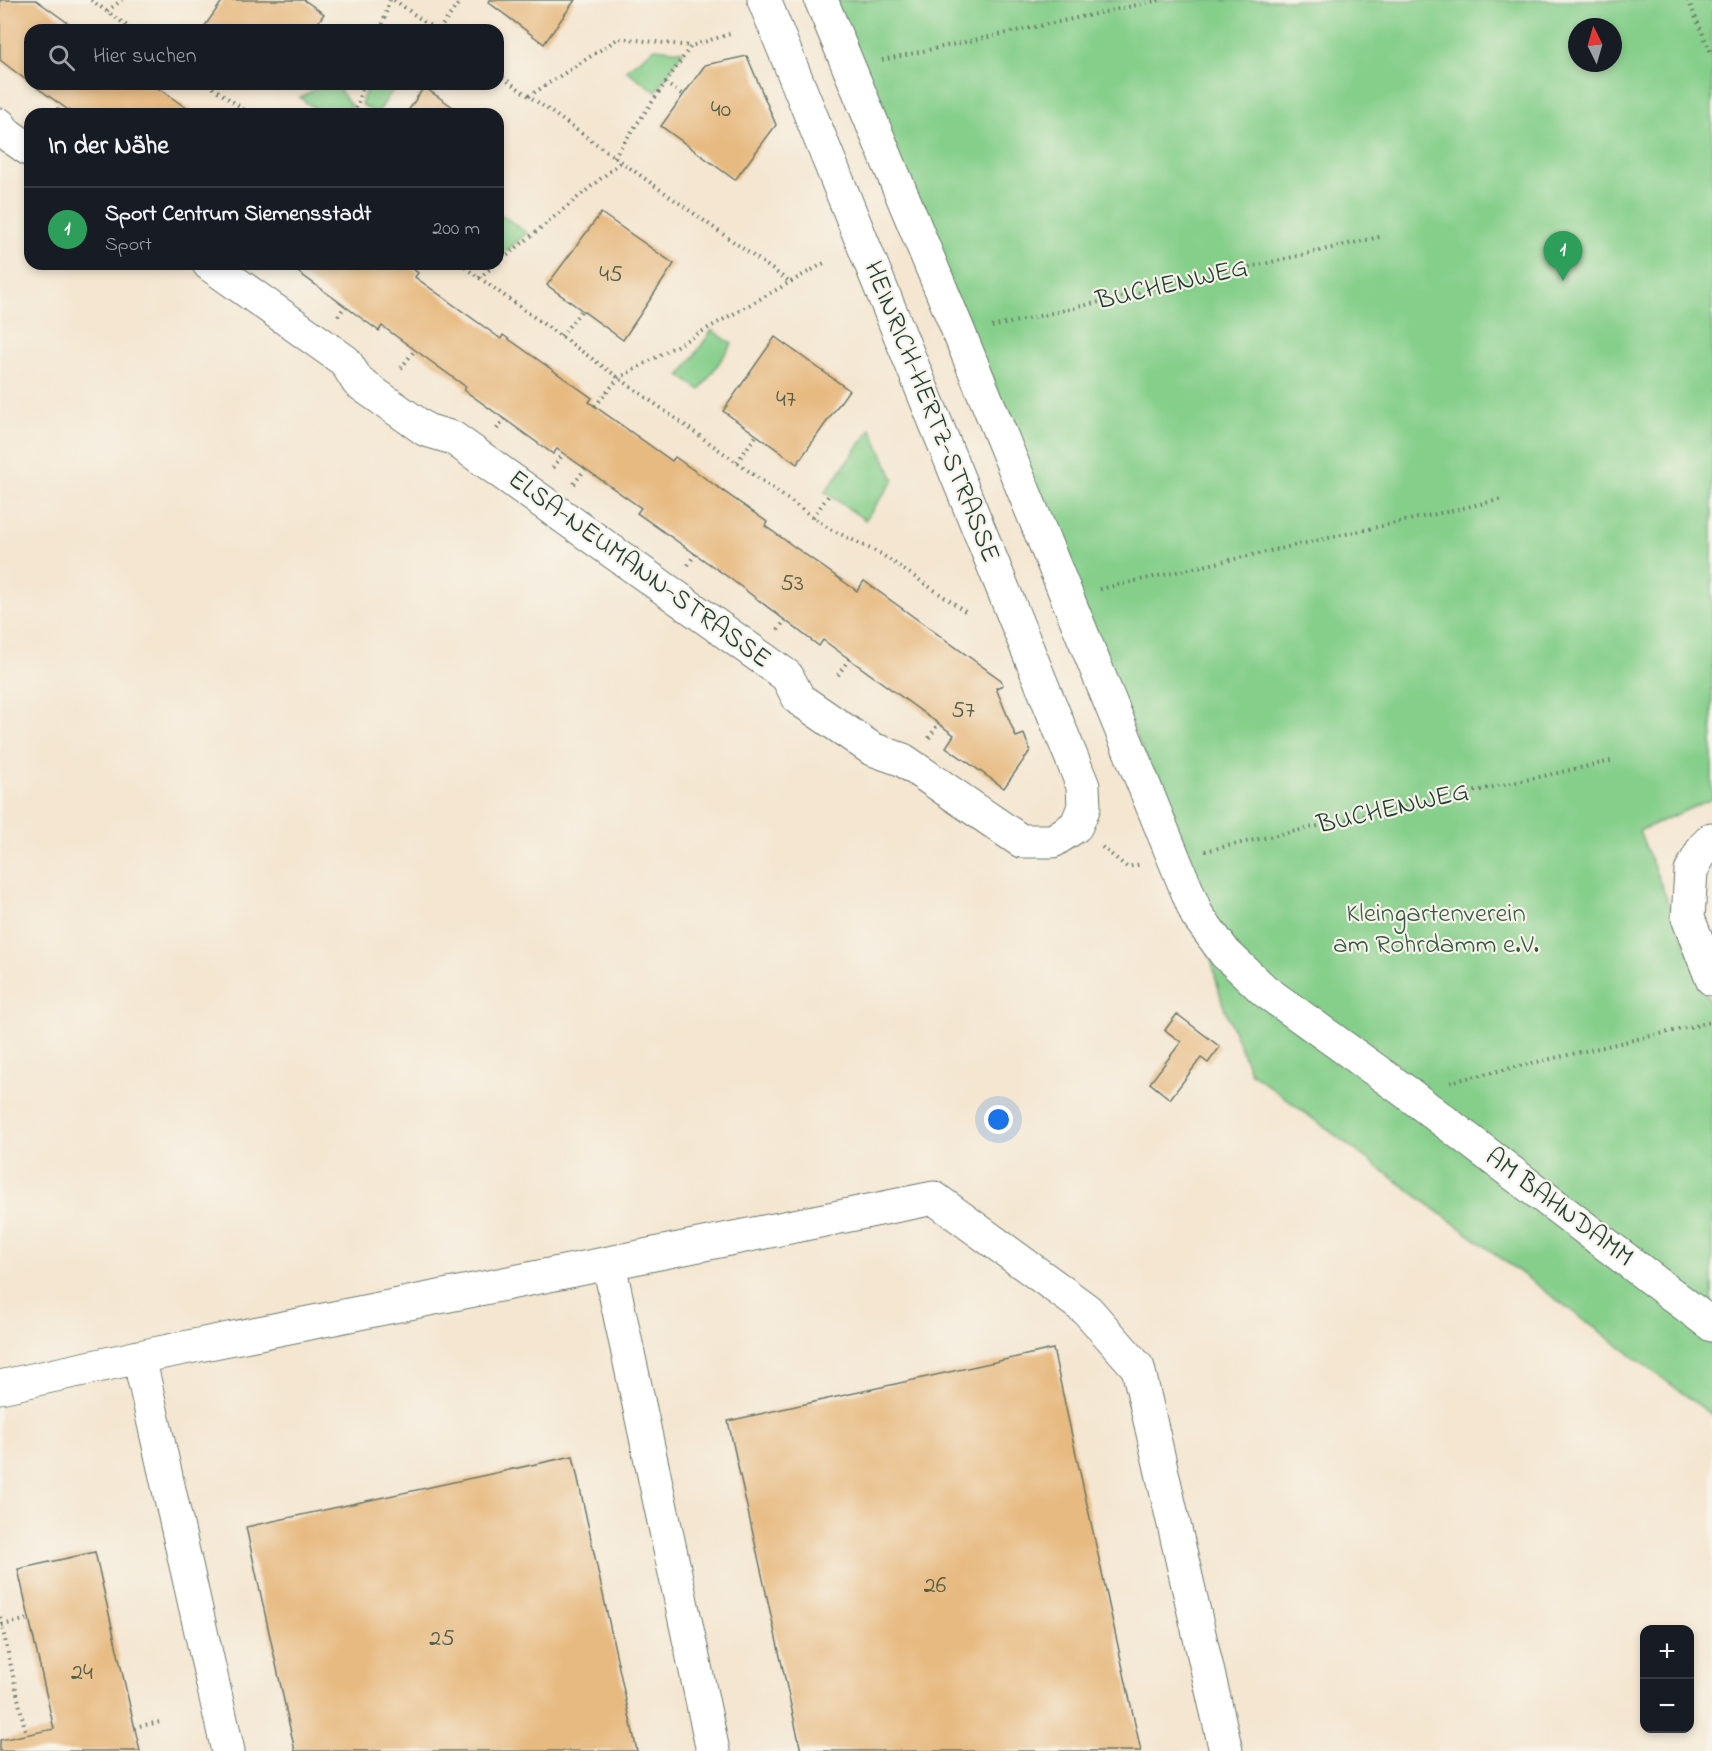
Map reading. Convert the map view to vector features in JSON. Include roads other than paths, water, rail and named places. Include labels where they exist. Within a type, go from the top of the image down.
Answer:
[{"type":"street","name":"HEINRICH-HERTZ-STRASSE","points":[[764,0],[1083,786],[1084,807],[1076,826]]},
{"type":"street","name":"AM BAHNDAMM","points":[[821,0],[1197,915],[1225,953],[1265,991],[1406,1092],[1712,1325]]},
{"type":"street","points":[[0,125],[4,132],[24,146]]},
{"type":"street","name":"ELSA-NEUMANN-STRASSE","points":[[218,270],[345,360],[358,382],[426,430],[453,438],[787,676],[800,699],[872,749],[903,760],[1021,841],[1053,841],[1076,826]]},
{"type":"street","points":[[1712,839],[1704,847],[1691,871],[1688,918],[1712,979]]},
{"type":"street","points":[[0,1387],[139,1357],[934,1198],[1087,1310],[1138,1368],[1226,1751]]},
{"type":"street","points":[[609,1264],[713,1751]]},
{"type":"street","points":[[139,1357],[228,1751]]},
{"type":"place","name":"Sport Centrum Siemensstadt","points":[[1563,281]]},
{"type":"park label","name":"Kleingartenverein am Rohrdamm e.V.","points":[[1436,930]]}]
